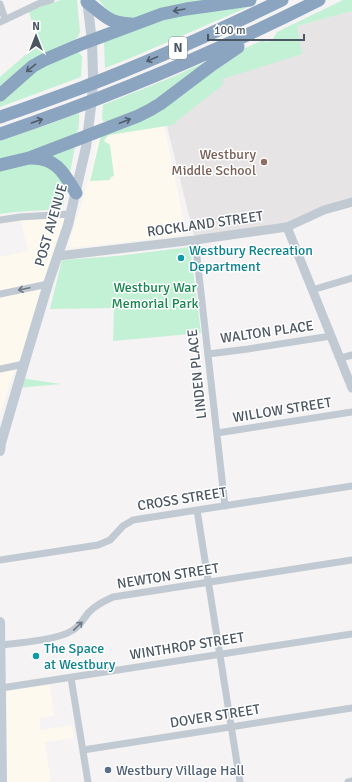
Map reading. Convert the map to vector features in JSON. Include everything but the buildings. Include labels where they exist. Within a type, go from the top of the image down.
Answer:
[{"type":"highway","points":[[0,95],[38,63],[56,54],[133,24],[177,10],[250,0]]},
{"type":"highway","name":"N","points":[[0,117],[81,88],[148,61],[282,0]]},
{"type":"highway","name":"N","points":[[0,134],[139,83],[224,46],[319,0]]},
{"type":"highway","points":[[87,1],[111,20],[121,24],[133,24]]},
{"type":"highway","points":[[0,165],[29,158],[138,116],[155,107],[221,58],[251,41],[287,16]]},
{"type":"highway","points":[[29,158],[43,159],[55,165],[62,171],[76,193]]},
{"type":"main road","name":"POST AVENUE","points":[[0,446],[48,284],[68,225],[88,135],[93,88],[93,64],[87,1]]},
{"type":"main road","points":[[0,622],[2,782]]},
{"type":"street","points":[[0,4],[2,21],[38,4],[51,0]]},
{"type":"street","name":"ROCKLAND STREET","points":[[58,256],[195,240],[287,227],[324,210],[352,202]]},
{"type":"street","points":[[0,220],[20,217],[70,214]]},
{"type":"street","points":[[287,227],[331,336],[350,376],[352,388]]},
{"type":"street","name":"LINDEN PLACE","points":[[195,240],[225,506]]},
{"type":"street","points":[[312,290],[352,278]]},
{"type":"street","points":[[0,294],[48,284]]},
{"type":"street","name":"WALTON PLACE","points":[[208,354],[331,336]]},
{"type":"street","points":[[341,358],[352,355]]},
{"type":"street","points":[[0,369],[24,364]]},
{"type":"street","name":"WILLOW STREET","points":[[217,433],[352,412]]},
{"type":"street","name":"CROSS STREET","points":[[0,560],[98,545],[110,540],[123,526],[133,520],[352,486]]},
{"type":"street","points":[[197,510],[240,782]]},
{"type":"street","name":"NEWTON STREET","points":[[1,645],[65,635],[79,626],[94,607],[113,598],[352,560]]},
{"type":"street","name":"WINTHROP STREET","points":[[1,692],[71,678],[352,634]]},
{"type":"street","points":[[71,678],[88,782]]},
{"type":"street","name":"DOVER STREET","points":[[83,750],[352,708]]},
{"type":"street","points":[[348,782],[352,781]]},
{"type":"shaded area","name":"Westbury Middle School","points":[[352,11],[352,202],[287,227],[195,240],[166,122],[197,86],[297,26]]},
{"type":"shaded area","points":[[164,124],[184,222],[182,235],[71,248],[68,245],[91,170],[97,141],[101,135]]},
{"type":"shaded area","points":[[70,214],[24,364],[0,369],[0,257],[28,251],[20,217]]},
{"type":"shaded area","points":[[14,370],[0,415],[0,373]]},
{"type":"shaded area","points":[[50,685],[54,716],[39,718],[41,730],[72,725],[74,738],[45,742],[51,782],[7,782],[7,691]]},
{"type":"green space","points":[[61,0],[77,0],[80,32],[78,37],[73,40],[74,42],[0,89],[0,77],[39,43],[29,12]]},
{"type":"green space","points":[[99,0],[214,0],[131,19],[119,19],[105,8]]},
{"type":"green space","points":[[343,0],[352,0],[352,11],[297,26],[302,54],[222,79],[223,84],[220,87],[173,125],[109,135],[104,141],[110,145],[114,176],[111,177],[110,180],[90,181],[102,135],[239,51],[261,41],[269,42],[273,39],[277,32]]},
{"type":"green space","points":[[248,7],[105,68],[104,42],[166,15]]},
{"type":"green space","points":[[77,51],[82,56],[81,77],[0,107],[0,99],[36,67]]},
{"type":"green space","points":[[205,62],[154,103],[106,122],[103,121],[103,105],[175,76]]},
{"type":"green space","points":[[79,113],[79,127],[74,135],[65,140],[0,161],[0,141]]},
{"type":"green space","points":[[75,146],[70,173],[49,154]]},
{"type":"green space","points":[[25,161],[48,163],[62,179],[64,205],[61,209],[0,214],[0,168]]},
{"type":"green space","name":"Westbury War Memorial Park","points":[[190,247],[201,333],[113,341],[114,308],[50,309],[62,260],[117,256]]},
{"type":"green space","points":[[20,378],[61,384],[17,388]]},
{"type":"place","name":"Westbury Middle School","points":[[264,162]]},
{"type":"place","name":"Westbury Recreation Department","points":[[181,258]]},
{"type":"place","name":"The Space at Westbury","points":[[36,656]]},
{"type":"place","name":"Westbury Village Hall","points":[[108,770]]}]
